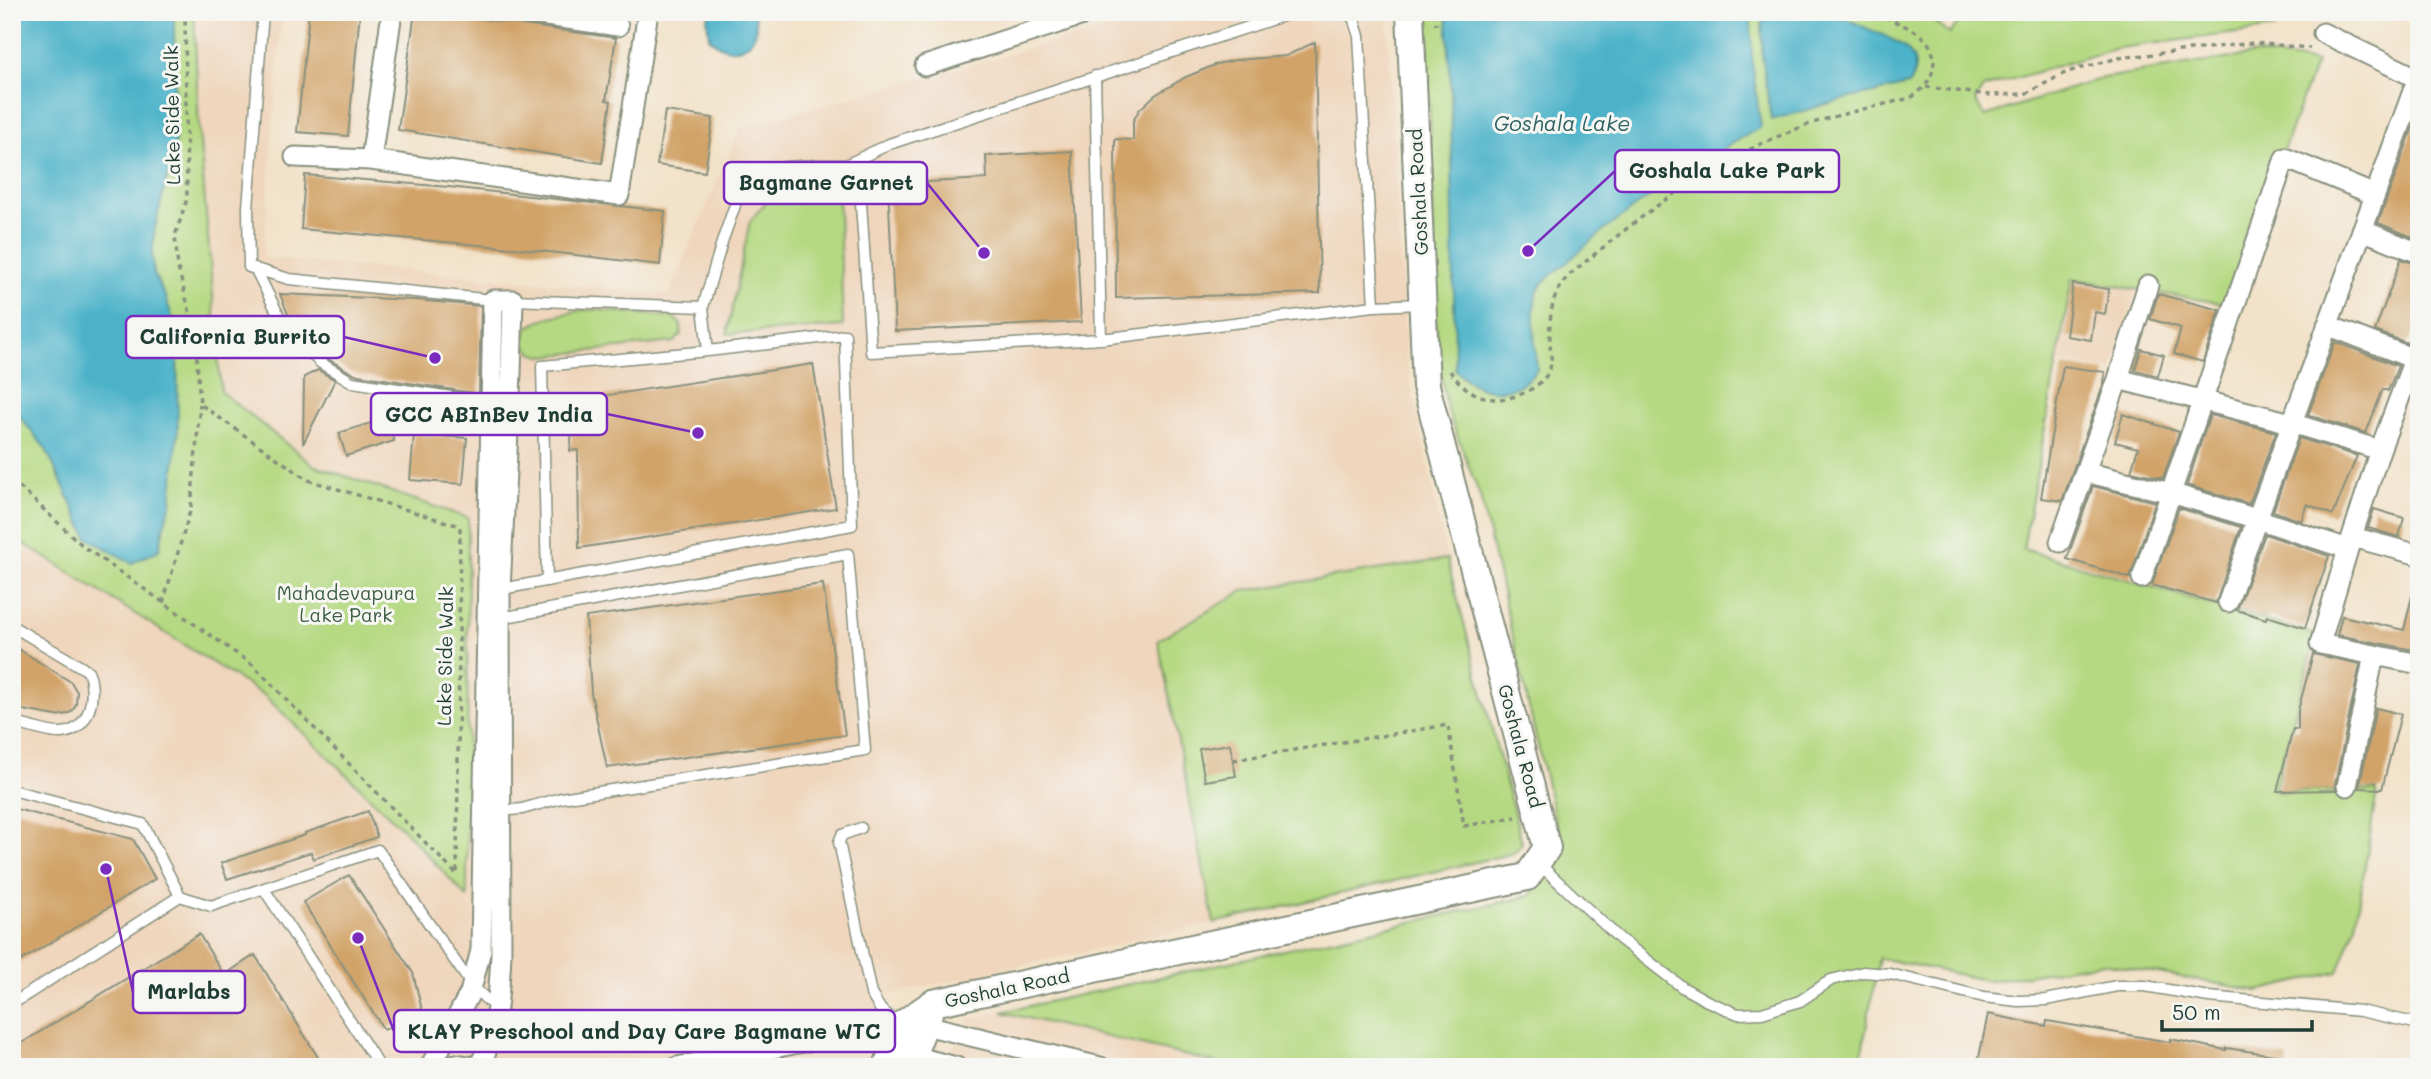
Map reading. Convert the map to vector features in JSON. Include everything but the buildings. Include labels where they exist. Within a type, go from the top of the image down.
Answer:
[{"type":"street","points":[[371,160],[392,12]]},
{"type":"street","points":[[518,12],[562,15],[618,26]]},
{"type":"street","points":[[295,157],[371,160],[619,195],[648,12]]},
{"type":"street","points":[[925,66],[1092,12]]},
{"type":"street","name":"Goshala Road","points":[[906,1063],[920,1018],[1527,877],[1547,848],[1426,386],[1410,12]]},
{"type":"street","points":[[2228,602],[2418,79],[2323,33]]},
{"type":"street","points":[[2142,578],[2285,158],[2375,195]]},
{"type":"street","points":[[2362,230],[2419,253]]},
{"type":"street","points":[[2060,542],[2148,285]]},
{"type":"street","points":[[430,1067],[473,986],[481,950],[491,403],[503,300]]},
{"type":"street","points":[[446,1067],[457,1064],[477,1067],[488,1049],[498,1010],[499,589],[511,374],[503,300]]},
{"type":"street","points":[[2328,325],[2416,352],[2411,389],[2380,450],[2320,644],[2419,664]]},
{"type":"street","points":[[2118,379],[2291,423],[2380,450]]},
{"type":"street","points":[[2085,472],[2350,543],[2419,555]]},
{"type":"street","points":[[2347,786],[2374,655]]},
{"type":"street","points":[[677,1067],[920,1018],[1100,1067]]},
{"type":"street","points":[[887,1067],[920,1018]]},
{"type":"street","points":[[906,1063],[956,1067]]},
{"type":"lane","points":[[263,12],[247,208],[249,267],[289,279],[503,300],[703,307]]},
{"type":"lane","points":[[709,351],[703,307],[745,177],[785,167],[846,165],[889,144],[1295,12]]},
{"type":"lane","points":[[1341,12],[1353,17],[1359,36],[1374,306]]},
{"type":"lane","points":[[1095,76],[1101,339]]},
{"type":"lane","points":[[846,165],[859,173],[871,352],[1101,339],[1374,306],[1422,304]]},
{"type":"lane","points":[[255,268],[287,332],[321,363],[352,382],[491,403]]},
{"type":"lane","points":[[499,589],[547,581],[852,526],[845,335],[542,366],[547,581]]},
{"type":"lane","points":[[499,618],[848,554],[865,750],[561,798],[522,809],[499,811]]},
{"type":"lane","points":[[12,626],[88,671],[93,692],[88,713],[69,730],[60,733],[12,722]]},
{"type":"lane","points":[[12,790],[143,824],[180,896],[211,906],[378,850],[473,986],[498,1010]]},
{"type":"lane","points":[[861,828],[842,835],[839,842],[872,993],[881,1010],[920,1018]]},
{"type":"lane","points":[[1537,863],[1620,939],[1682,986],[1707,1001],[1738,1014],[1762,1013],[1800,1001],[1831,979],[1863,972],[1890,974],[1984,997],[2018,1001],[2046,1000],[2116,986],[2145,986],[2209,997],[2360,1011],[2419,1024]]},
{"type":"lane","points":[[264,889],[380,1067]]},
{"type":"lane","points":[[12,1004],[180,896]]},
{"type":"path","name":"Lake Side Walk","points":[[12,480],[84,547],[253,665],[457,875],[460,526],[308,480],[200,404],[195,332],[178,268],[176,236],[187,199],[185,12]]},
{"type":"path","points":[[1436,12],[1436,26]]},
{"type":"path","points":[[1446,363],[1458,382],[1476,395],[1510,398],[1530,390],[1551,365],[1550,308],[1561,285],[1638,219],[1702,174],[1773,138],[1836,116],[1910,98],[1926,87],[1934,70],[1934,60],[1927,41],[1911,29],[1873,12]]},
{"type":"path","points":[[1926,87],[1989,95],[2025,94],[2067,72],[2118,58],[2253,43],[2322,48],[2323,33]]},
{"type":"path","points":[[163,603],[191,509],[200,404]]},
{"type":"path","points":[[1233,760],[1448,725],[1464,826],[1538,814]]},
{"type":"shaded area","points":[[194,12],[282,12],[263,258],[669,294],[740,128],[1165,12],[1387,12],[1406,360],[1447,559],[1244,591],[1158,640],[1214,923],[878,997],[873,1067],[12,1067],[12,536],[265,696],[405,831],[467,897],[468,518],[313,465],[220,392],[199,130]]},
{"type":"shaded area","points":[[2072,279],[2137,290],[2112,370],[2058,361]]},
{"type":"shaded area","points":[[1002,1012],[1234,1067],[941,1067],[970,1019]]},
{"type":"green space","name":"Mahadevapura Lake Park","points":[[174,12],[194,12],[199,130],[221,392],[313,465],[468,518],[467,897],[405,831],[265,696],[12,536],[12,407],[46,449],[88,538],[164,533],[171,504],[166,298],[154,275],[152,254],[155,227],[175,145]]},
{"type":"green space","points":[[1427,12],[1921,12],[1950,34],[1965,12],[2279,12],[2275,28],[2118,48],[1983,88],[1975,101],[1985,116],[2103,78],[2257,54],[2316,62],[2226,304],[2072,279],[2023,549],[2316,635],[2274,792],[2377,790],[2356,924],[2338,972],[2258,991],[2102,963],[1990,981],[1879,958],[1859,1067],[1234,1067],[1002,1012],[1530,896],[1560,841],[1480,496],[1447,409],[1437,354]]},
{"type":"green space","points":[[838,185],[843,326],[727,334],[750,221],[772,195]]},
{"type":"green space","points":[[582,310],[673,317],[681,325],[681,335],[674,342],[543,356],[533,353],[526,346],[528,327],[546,318]]},
{"type":"green space","points":[[1447,559],[1522,843],[1514,853],[1214,923],[1158,640],[1243,591]]},
{"type":"water","points":[[1813,11],[1838,14],[1904,47],[1915,63],[1914,73],[1908,85],[1771,120],[1762,55],[1762,12]]},
{"type":"water","points":[[12,12],[174,12],[175,145],[155,227],[152,254],[154,275],[166,298],[177,333],[178,430],[171,504],[159,550],[132,563],[88,538],[46,449],[12,407]]},
{"type":"water","points":[[710,12],[753,12],[756,23],[751,41],[736,49],[718,45],[709,37],[707,20]]},
{"type":"water","name":"Goshala Lake","points":[[1447,12],[1751,12],[1752,62],[1761,127],[1709,157],[1634,207],[1543,283],[1538,290],[1534,308],[1537,370],[1528,379],[1507,390],[1485,389],[1475,385],[1455,369],[1451,96]]},
{"type":"place","name":"Goshala Lake Park","points":[[1528,251]]},
{"type":"place","name":"Bagmane Garnet","points":[[984,253]]},
{"type":"place","name":"California Burrito","points":[[435,358]]},
{"type":"place","name":"GCC ABInBev India","points":[[698,433]]},
{"type":"place","name":"Marlabs","points":[[106,869]]},
{"type":"place","name":"KLAY Preschool and Day Care Bagmane WTC","points":[[358,938]]}]
